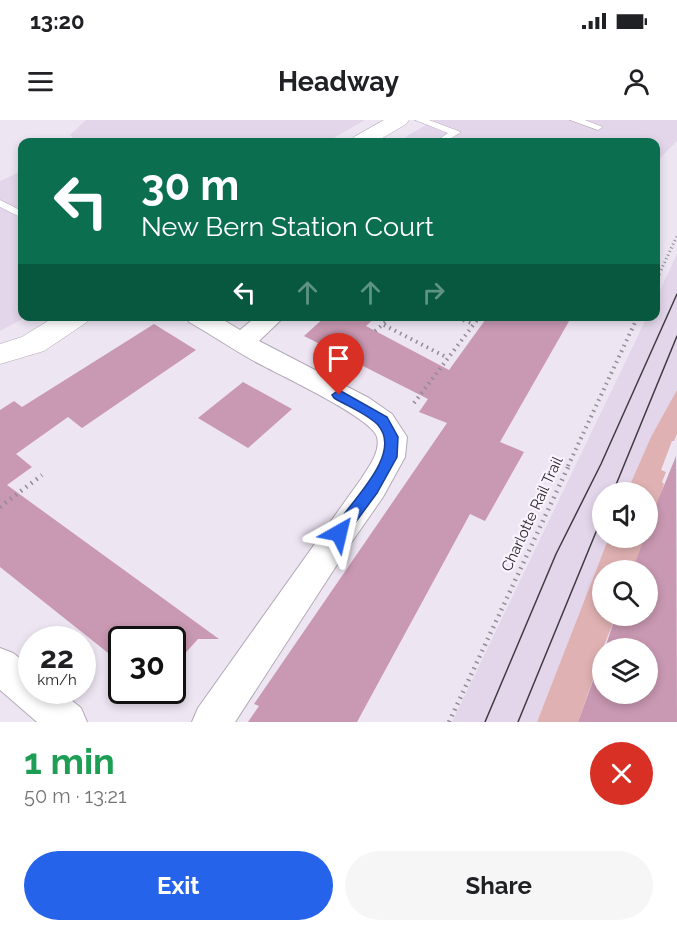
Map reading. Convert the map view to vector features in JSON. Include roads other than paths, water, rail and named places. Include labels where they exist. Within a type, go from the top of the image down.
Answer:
[{"type":"main road","points":[[372,138],[399,120]]},
{"type":"main road","points":[[0,354],[33,344],[69,321]]},
{"type":"main road","points":[[0,378],[9,373],[33,344]]},
{"type":"street","points":[[206,321],[359,405],[382,421],[392,437],[390,457],[372,488],[339,533],[212,722]]},
{"type":"street","points":[[241,342],[267,321]]},
{"type":"street","points":[[0,666],[67,722]]},
{"type":"lane","points":[[420,120],[456,132],[446,138]]},
{"type":"lane","points":[[575,120],[598,127]]},
{"type":"lane","points":[[0,203],[18,213]]},
{"type":"tram line","points":[[485,722],[556,554],[601,464],[677,294]]},
{"type":"tram line","points":[[617,482],[677,336]]},
{"type":"tram line","points":[[518,722],[592,542]]}]
